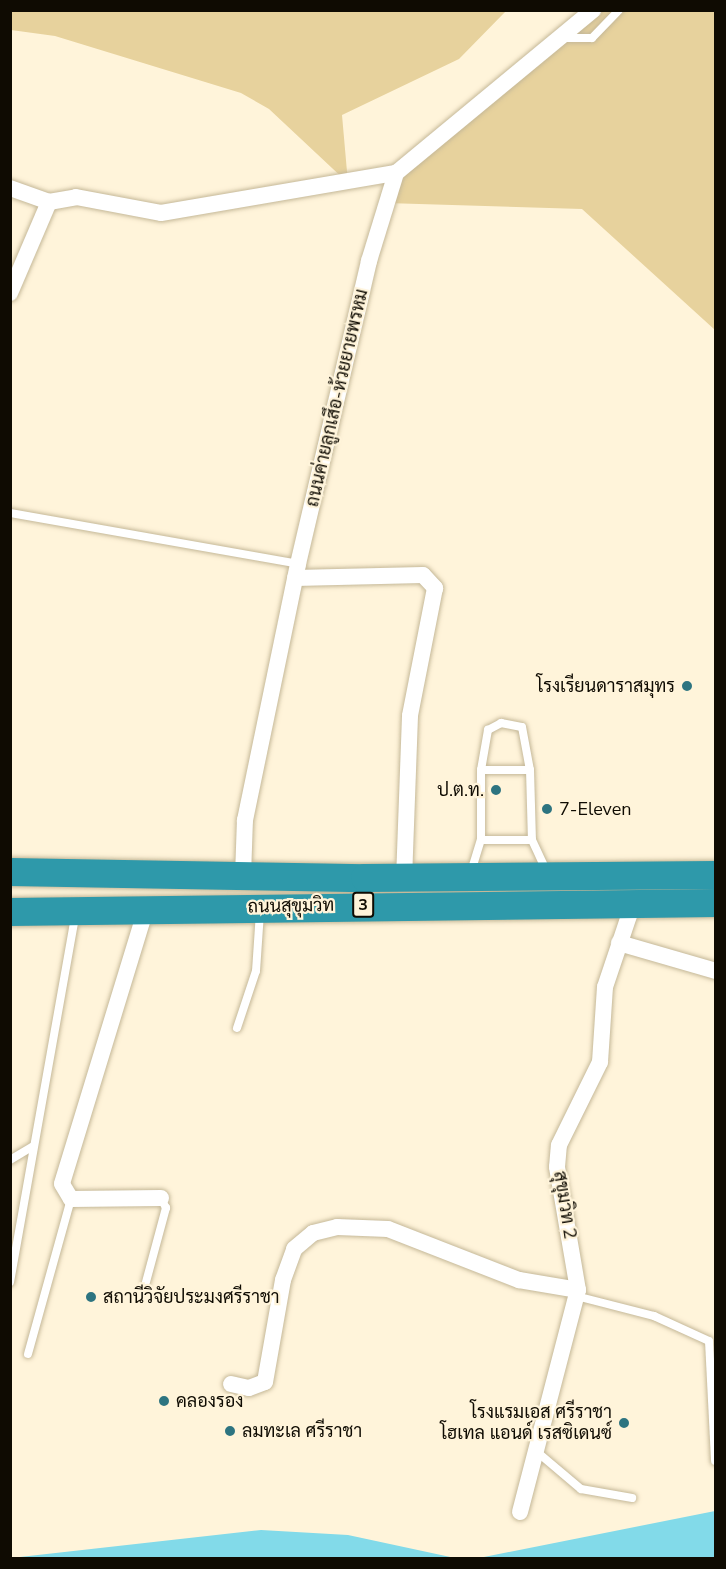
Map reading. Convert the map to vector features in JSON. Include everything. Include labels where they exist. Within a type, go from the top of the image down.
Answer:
[{"type":"highway","name":"ถนนสุขุมวิท","points":[[10,872],[404,878],[716,875]]},
{"type":"highway","name":"ถนนสุขุมวิท","points":[[10,912],[145,912],[260,906],[716,903]]},
{"type":"street","points":[[10,188],[49,202],[76,197],[161,213],[396,173],[593,10]]},
{"type":"street","name":"ถนนค่ายลูกเสึอ-ห้วยยายพรหม","points":[[243,876],[245,820],[297,571],[369,261],[396,173]]},
{"type":"street","points":[[10,293],[49,202]]},
{"type":"street","points":[[297,571],[423,576],[435,588],[410,716],[404,878]]},
{"type":"street","name":"สุขุมวิท 2","points":[[520,1512],[577,1293],[557,1167],[559,1145],[600,1062],[605,987],[633,904]]},
{"type":"street","points":[[145,912],[62,1184],[72,1198],[161,1198]]},
{"type":"street","points":[[619,943],[716,971]]},
{"type":"street","points":[[231,1384],[249,1388],[265,1382],[283,1280],[294,1249],[313,1233],[337,1227],[388,1229],[519,1280],[577,1293]]},
{"type":"lane","points":[[561,38],[592,38],[619,10]]},
{"type":"lane","points":[[10,513],[297,571]]},
{"type":"lane","points":[[470,877],[481,840],[481,770],[488,730],[501,723],[522,727],[530,770],[532,840],[549,875]]},
{"type":"lane","points":[[481,770],[530,770]]},
{"type":"lane","points":[[481,840],[532,840]]},
{"type":"lane","points":[[237,1028],[256,971],[260,906]]},
{"type":"lane","points":[[10,1282],[75,912]]},
{"type":"lane","points":[[10,1160],[32,1147]]},
{"type":"lane","points":[[28,1354],[72,1198]]},
{"type":"lane","points":[[146,1282],[166,1208],[161,1198]]},
{"type":"lane","points":[[577,1293],[654,1316],[709,1341],[715,1461]]},
{"type":"lane","points":[[536,1451],[582,1489],[632,1498]]},
{"type":"shaded area","points":[[10,11],[506,11],[459,59],[342,115],[348,183],[269,109],[241,93],[55,36],[11,30]]},
{"type":"shaded area","points":[[593,11],[715,11],[715,330],[582,209],[386,203],[411,166]]},
{"type":"water","points":[[715,1511],[715,1558],[479,1558]]},
{"type":"water","points":[[261,1530],[348,1535],[455,1558],[11,1558]]},
{"type":"place","name":"โรงเรียนดาราสมุทร","points":[[687,686]]},
{"type":"place","name":"ป.ต.ท.","points":[[496,790]]},
{"type":"place","name":"7-Eleven","points":[[547,809]]},
{"type":"place","name":"สถานีวิจัยประมงศรีราชา","points":[[91,1297]]},
{"type":"place","name":"คลองรอง","points":[[164,1401]]},
{"type":"place","name":"โรงแรมเอส ศรีราชา โฮเทล แอนด์ เรสซิเดนซ์","points":[[624,1423]]},
{"type":"place","name":"ลมทะเล ศรีราชา","points":[[230,1431]]}]
